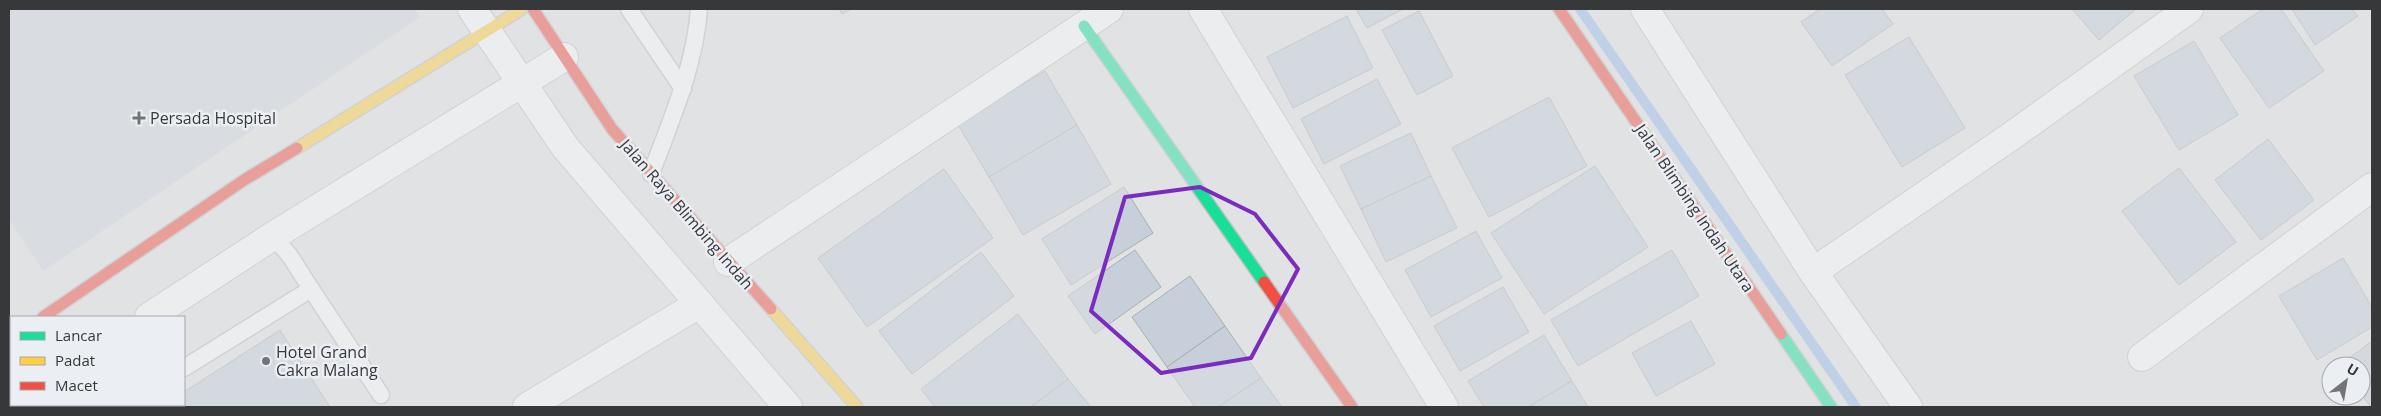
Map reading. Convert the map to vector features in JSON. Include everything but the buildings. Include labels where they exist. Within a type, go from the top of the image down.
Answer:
[{"type":"street","points":[[472,9],[565,147],[788,407]]},
{"type":"street","points":[[44,316],[244,180],[522,9]]},
{"type":"street","name":"Jalan Raya Blimbing Indah","points":[[534,9],[612,129],[857,407]]},
{"type":"street","points":[[728,262],[1109,9]]},
{"type":"street","points":[[1202,9],[1444,407]]},
{"type":"street","name":"Jalan Blimbing Indah Utara","points":[[1559,9],[1830,407]]},
{"type":"street","points":[[1813,272],[1994,148],[2189,9]]},
{"type":"street","points":[[1652,11],[1813,272],[1908,407]]},
{"type":"street","points":[[1084,26],[1352,407]]},
{"type":"street","points":[[151,316],[273,236],[522,84],[564,56]]},
{"type":"street","points":[[2142,357],[2372,187]]},
{"type":"street","points":[[527,407],[699,304]]},
{"type":"lane","points":[[629,9],[683,89]]},
{"type":"lane","points":[[651,174],[683,89],[698,30],[699,9]]},
{"type":"lane","points":[[273,236],[290,256],[381,395]]},
{"type":"lane","points":[[185,367],[311,289]]},
{"type":"highlighted area","points":[[1200,187],[1255,214],[1298,269],[1251,358],[1161,373],[1091,311],[1125,197]]},
{"type":"shaded area","name":"Persada Hospital","points":[[9,9],[415,9],[420,17],[43,271],[9,219]]},
{"type":"waterway","points":[[1580,9],[1856,407]]},
{"type":"traffic: fast","points":[[1084,26],[1264,282]]},
{"type":"traffic: fast","points":[[1781,334],[1831,407]]},
{"type":"traffic: slow","points":[[297,148],[522,9]]},
{"type":"traffic: slow","points":[[771,309],[857,407]]},
{"type":"traffic: jam","points":[[533,9],[612,129],[771,309]]},
{"type":"traffic: jam","points":[[1559,9],[1781,334]]},
{"type":"traffic: jam","points":[[44,316],[244,180],[297,148]]},
{"type":"traffic: jam","points":[[1264,282],[1352,407]]},
{"type":"place","name":"Persada Hospital","points":[[139,118]]},
{"type":"place","name":"Hotel Grand Cakra Malang","points":[[266,361]]}]
